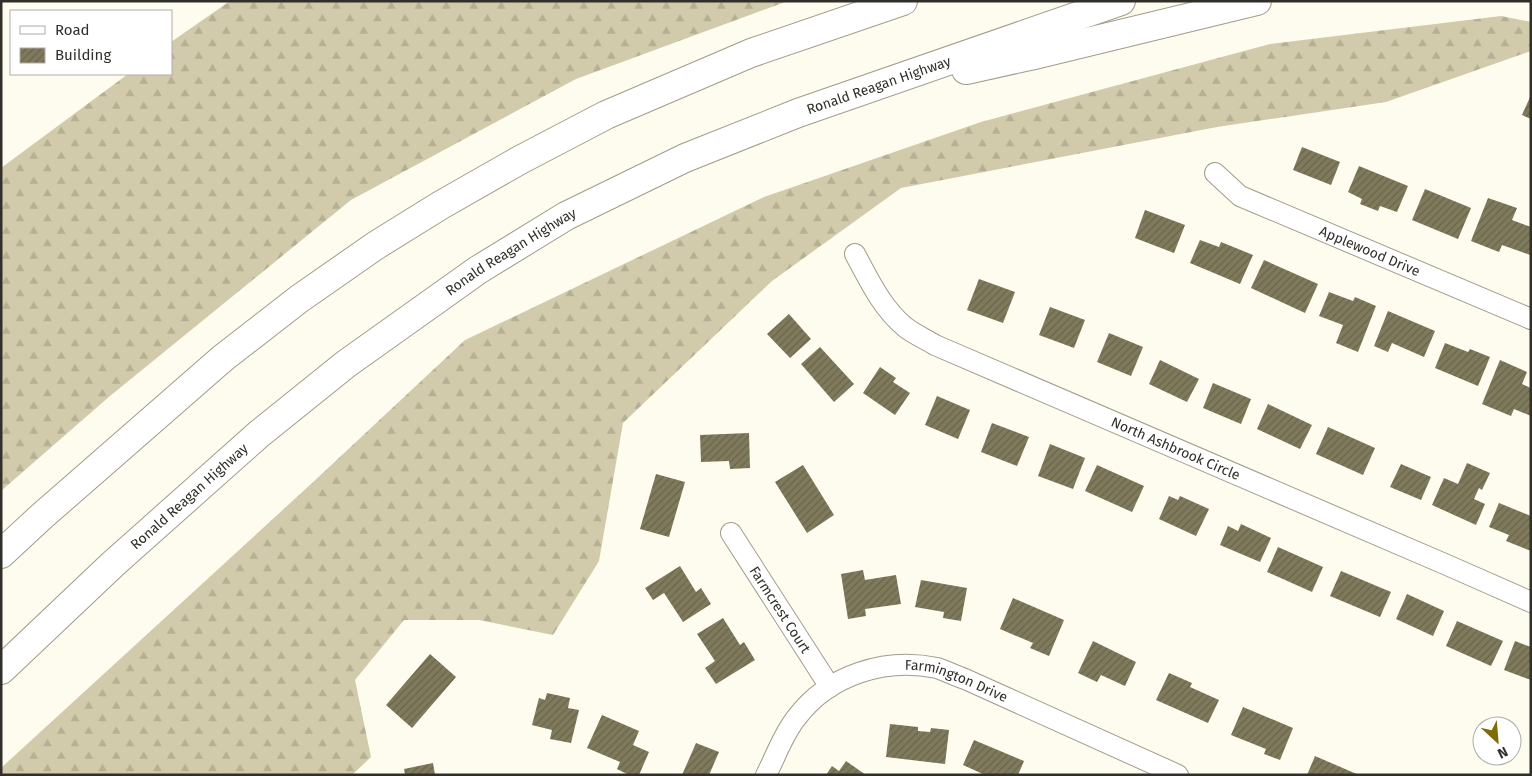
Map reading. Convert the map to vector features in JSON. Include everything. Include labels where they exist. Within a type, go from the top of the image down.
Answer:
[{"type":"highway","points":[[1,554],[223,358],[307,294],[375,246],[433,210],[520,160],[606,115],[751,53],[904,1]]},
{"type":"highway","name":"Ronald Reagan Highway","points":[[1,670],[113,564],[259,434],[346,364],[478,270],[566,216],[685,158],[833,100],[1121,1]]},
{"type":"highway","points":[[833,100],[1034,56],[1257,1]]},
{"type":"street","name":"Applewood Drive","points":[[1215,173],[1240,196],[1531,319]]},
{"type":"street","name":"North Ashbrook Circle","points":[[855,254],[890,312],[906,327],[935,345],[1447,564],[1531,602]]},
{"type":"street","name":"Farmcrest Court","points":[[731,533],[830,687]]},
{"type":"street","name":"Farmington Drive","points":[[766,775],[787,732],[797,717],[821,693],[850,676],[873,668],[896,665],[938,669],[965,679],[1178,775]]},
{"type":"green space","points":[[230,1],[788,1],[576,79],[351,200],[110,396],[1,491],[1,168],[127,75],[172,75],[172,41]]},
{"type":"green space","points":[[1501,16],[1531,22],[1531,51],[1386,102],[1217,127],[901,188],[772,281],[623,423],[599,561],[553,635],[479,620],[404,620],[355,680],[371,757],[352,775],[1,775],[1,768],[465,340],[764,197],[981,122],[1270,44]]},
{"type":"building","points":[[1531,95],[1531,119],[1522,115]]},
{"type":"building","points":[[1302,147],[1340,162],[1331,185],[1293,170]]},
{"type":"building","points":[[1359,166],[1408,186],[1397,212],[1380,206],[1378,211],[1360,204],[1362,199],[1348,192]]},
{"type":"building","points":[[1425,189],[1471,208],[1458,239],[1412,220]]},
{"type":"building","points":[[1488,198],[1517,208],[1512,220],[1531,227],[1530,255],[1502,245],[1499,252],[1471,241]]},
{"type":"building","points":[[1145,210],[1185,225],[1174,253],[1135,238]]},
{"type":"building","points":[[1200,240],[1219,247],[1221,242],[1253,255],[1240,284],[1190,263]]},
{"type":"building","points":[[1264,260],[1318,284],[1305,313],[1251,288]]},
{"type":"building","points":[[979,279],[1015,292],[1003,323],[967,310]]},
{"type":"building","points":[[1329,292],[1353,301],[1355,297],[1376,306],[1358,352],[1336,343],[1343,325],[1319,316]]},
{"type":"building","points":[[1050,307],[1085,320],[1074,348],[1039,335]]},
{"type":"building","points":[[1388,311],[1435,331],[1424,357],[1392,343],[1388,352],[1374,346]]},
{"type":"building","points":[[789,314],[811,339],[790,358],[767,334]]},
{"type":"building","points":[[1109,333],[1143,347],[1131,376],[1097,362]]},
{"type":"building","points":[[1445,343],[1468,352],[1470,349],[1490,357],[1478,386],[1435,368]]},
{"type":"building","points":[[820,347],[854,384],[834,402],[801,364]]},
{"type":"building","points":[[1160,360],[1199,379],[1187,402],[1149,384]]},
{"type":"building","points":[[1500,360],[1527,372],[1522,384],[1531,388],[1531,416],[1514,409],[1511,416],[1482,404]]},
{"type":"building","points":[[880,367],[896,378],[893,382],[910,393],[895,415],[863,393]]},
{"type":"building","points":[[1213,383],[1251,399],[1241,424],[1203,408]]},
{"type":"building","points":[[937,396],[970,410],[958,439],[925,425]]},
{"type":"building","points":[[1268,404],[1312,425],[1300,449],[1257,429]]},
{"type":"building","points":[[992,423],[1029,437],[1017,466],[981,452]]},
{"type":"building","points":[[1328,427],[1375,448],[1363,475],[1316,454]]},
{"type":"building","points":[[749,433],[750,468],[730,469],[729,461],[701,462],[700,435]]},
{"type":"building","points":[[1050,444],[1085,458],[1073,489],[1038,476]]},
{"type":"building","points":[[1467,463],[1490,473],[1482,490],[1479,488],[1474,499],[1485,504],[1476,525],[1432,505],[1444,478],[1458,484]]},
{"type":"building","points":[[1401,464],[1431,477],[1421,500],[1390,487]]},
{"type":"building","points":[[803,465],[834,515],[807,533],[775,482]]},
{"type":"building","points":[[1097,465],[1144,486],[1132,512],[1085,491]]},
{"type":"building","points":[[656,474],[685,482],[669,537],[640,529]]},
{"type":"building","points":[[1169,496],[1178,500],[1180,496],[1209,509],[1196,536],[1159,519]]},
{"type":"building","points":[[1499,503],[1531,516],[1531,551],[1506,541],[1509,535],[1489,527]]},
{"type":"building","points":[[1241,524],[1271,538],[1260,562],[1220,545],[1228,526],[1238,531]]},
{"type":"building","points":[[1278,547],[1323,567],[1312,592],[1267,572]]},
{"type":"building","points":[[680,566],[696,592],[701,588],[711,604],[683,622],[664,593],[653,600],[645,588]]},
{"type":"building","points":[[863,570],[865,580],[896,575],[901,604],[865,609],[866,616],[848,619],[841,574]]},
{"type":"building","points":[[1341,571],[1391,592],[1380,617],[1330,596]]},
{"type":"building","points":[[921,580],[967,588],[961,621],[943,618],[944,612],[915,607]]},
{"type":"building","points":[[1407,594],[1444,611],[1433,636],[1396,619]]},
{"type":"building","points":[[1013,598],[1064,620],[1049,656],[1030,648],[1033,643],[1000,629]]},
{"type":"building","points":[[723,618],[740,645],[744,642],[755,660],[716,684],[705,668],[715,661],[697,634]]},
{"type":"building","points":[[1457,621],[1503,641],[1491,666],[1446,646]]},
{"type":"building","points":[[1093,641],[1136,662],[1125,686],[1101,675],[1097,682],[1078,673]]},
{"type":"building","points":[[1515,641],[1531,647],[1531,680],[1504,670]]},
{"type":"building","points":[[430,654],[456,677],[412,728],[386,705]]},
{"type":"building","points":[[1169,673],[1192,683],[1190,687],[1219,700],[1208,723],[1156,700]]},
{"type":"building","points":[[547,693],[570,698],[568,708],[579,710],[571,743],[550,739],[552,730],[532,725],[539,698],[545,700]]},
{"type":"building","points":[[1243,707],[1293,728],[1280,760],[1264,754],[1266,749],[1231,735]]},
{"type":"building","points":[[602,715],[639,731],[633,745],[649,752],[639,775],[629,775],[617,769],[620,762],[587,748]]},
{"type":"building","points":[[890,724],[918,727],[918,731],[930,732],[931,728],[949,730],[945,764],[886,757]]},
{"type":"building","points":[[974,740],[1024,761],[1018,775],[985,775],[963,765]]},
{"type":"building","points":[[696,743],[719,752],[709,775],[682,775]]},
{"type":"building","points":[[1315,756],[1359,775],[1307,775]]},
{"type":"building","points":[[846,761],[866,775],[826,775],[832,766],[839,771]]},
{"type":"building","points":[[433,763],[435,775],[405,775],[404,769]]}]
